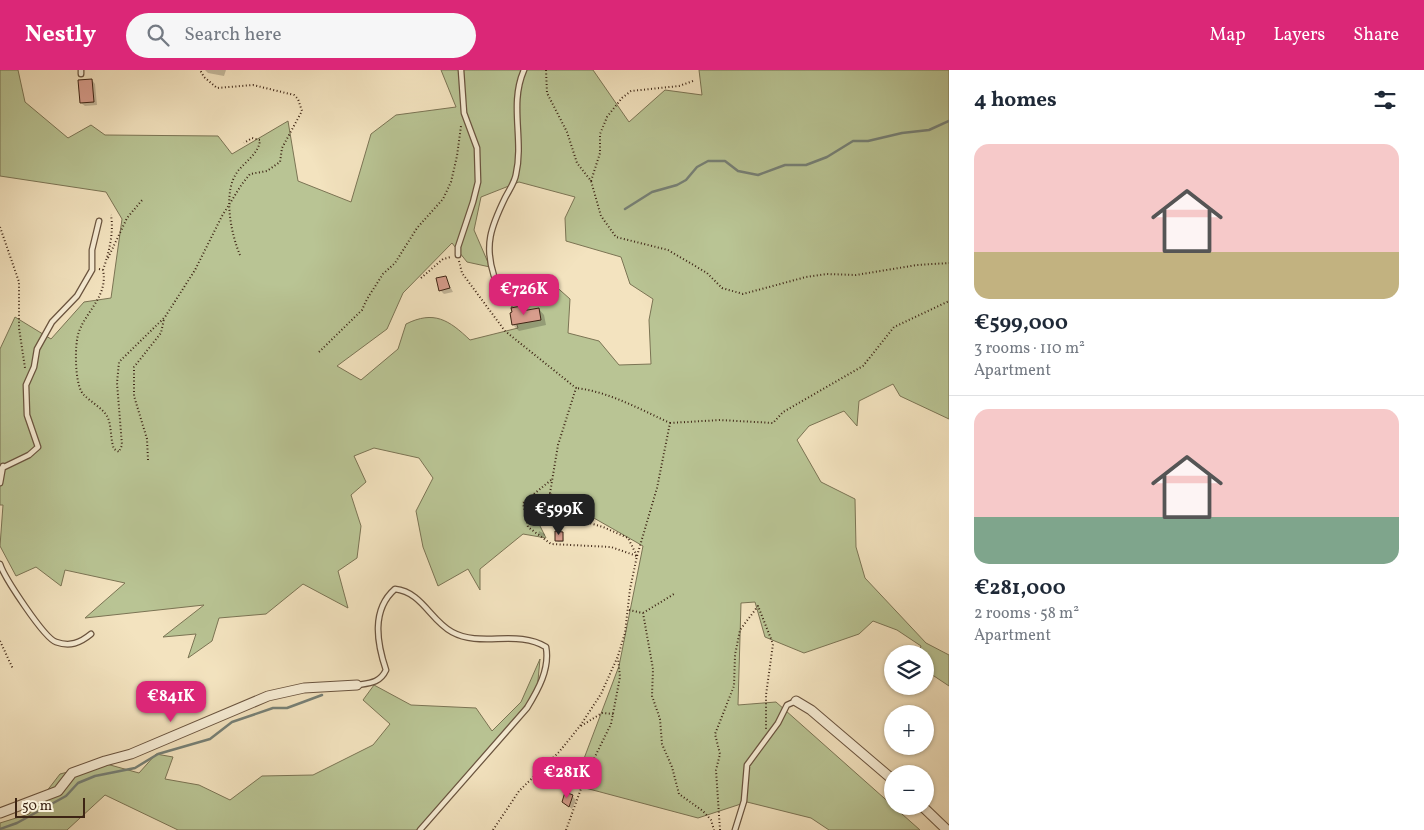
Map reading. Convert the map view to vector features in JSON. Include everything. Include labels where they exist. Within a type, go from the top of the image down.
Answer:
[{"type":"street","points":[[0,813],[58,791],[72,773],[132,754],[268,696],[304,688],[357,685]]},
{"type":"street","points":[[796,701],[811,710],[884,772]]},
{"type":"street","points":[[931,815],[947,830]]},
{"type":"lane","points":[[494,276],[488,255],[490,240],[500,208],[516,174],[518,148],[516,118],[520,79],[524,70]]},
{"type":"lane","points":[[458,255],[458,248],[474,202],[478,182],[477,148],[464,113],[461,73]]},
{"type":"lane","points":[[0,483],[2,467],[29,456],[38,447],[28,415],[26,385],[34,367],[37,349],[52,322],[77,296],[92,270],[92,250],[99,221]]},
{"type":"lane","points":[[0,564],[33,617],[54,642],[69,645],[80,644],[91,634]]},
{"type":"lane","points":[[357,685],[375,682],[382,678],[386,670],[379,650],[378,621],[389,594],[395,589],[411,592],[453,632],[482,638],[534,640],[546,647],[548,656],[545,671],[537,691],[526,708],[420,830]]},
{"type":"lane","points":[[735,830],[744,801],[748,765],[787,705],[796,701]]},
{"type":"path","points":[[143,199],[126,218],[103,270],[103,286],[93,310],[80,329],[77,340],[77,379],[82,393],[107,416],[110,440],[114,449],[119,452],[122,444],[117,383],[119,362],[165,317],[195,270],[230,205],[250,174],[267,171],[280,162],[282,148],[302,111],[298,99],[294,95],[253,85],[217,88],[204,78],[200,70]]},
{"type":"path","points":[[546,70],[547,93],[567,132],[577,163],[591,181],[601,216],[616,237],[668,250],[707,273],[722,288],[742,294],[806,277],[828,274],[856,275],[917,265],[949,263]]},
{"type":"path","points":[[591,181],[600,153],[600,134],[607,117],[622,98],[631,91],[679,86],[693,81]]},
{"type":"path","points":[[319,352],[362,310],[383,274],[395,264],[406,249],[417,228],[443,199],[451,182],[464,113]]},
{"type":"path","points":[[240,255],[231,226],[229,196],[236,174],[259,148],[260,140],[252,138],[244,143]]},
{"type":"path","points":[[108,258],[113,224],[111,215]]},
{"type":"path","points":[[0,227],[18,282],[19,328],[26,385]]},
{"type":"path","points":[[421,278],[443,259],[458,255],[462,273],[506,331],[576,388],[592,390],[623,400],[670,423],[720,420],[773,423],[791,408],[863,366],[894,327],[949,301]]},
{"type":"path","points":[[92,270],[103,270]]},
{"type":"path","points":[[148,460],[147,439],[134,396],[134,367],[161,333],[165,317]]},
{"type":"path","points":[[576,388],[567,413],[551,480],[550,493],[558,506],[586,522],[628,538],[637,556]]},
{"type":"path","points":[[493,830],[519,791],[559,752],[580,726],[600,694],[618,656],[637,556],[658,488],[670,423]]},
{"type":"path","points":[[551,480],[523,503],[526,522],[532,532],[551,544],[611,547],[637,556]]},
{"type":"path","points":[[628,610],[643,613],[674,594]]},
{"type":"path","points":[[720,830],[716,770],[720,754],[716,734],[734,686],[735,655],[740,630],[758,606],[773,644],[765,701],[765,726],[768,736]]},
{"type":"path","points":[[643,613],[654,669],[652,696],[660,719],[662,744],[672,767],[679,794],[703,811],[711,820],[714,830]]},
{"type":"path","points":[[0,642],[13,669]]},
{"type":"path","points":[[566,830],[586,775],[614,714],[620,677],[618,656]]},
{"type":"path","points":[[580,726],[602,712],[614,714]]},
{"type":"green space","points":[[0,70],[18,70],[25,102],[68,138],[91,125],[105,135],[218,136],[232,154],[288,121],[298,181],[351,202],[371,134],[396,115],[456,107],[441,70],[593,70],[629,122],[665,90],[702,95],[699,70],[949,70],[949,419],[900,396],[893,384],[859,401],[857,426],[844,411],[809,426],[797,440],[821,482],[855,499],[856,547],[865,578],[930,645],[920,645],[897,630],[873,621],[859,634],[804,653],[765,637],[755,602],[741,603],[738,705],[776,702],[884,798],[884,815],[903,815],[920,830],[829,830],[811,818],[747,802],[698,818],[574,785],[619,666],[643,546],[550,493],[535,516],[546,538],[523,534],[480,569],[480,590],[468,569],[438,586],[423,547],[416,511],[433,478],[419,458],[374,448],[354,456],[366,482],[351,495],[361,526],[357,558],[338,571],[348,608],[303,584],[266,614],[219,618],[212,641],[188,658],[196,634],[163,637],[204,605],[85,618],[125,583],[65,570],[61,586],[36,567],[16,576],[0,546],[3,505],[0,505],[0,349],[15,317],[51,339],[84,302],[111,298],[122,219],[106,192],[0,176]],"holes":[[[519,182],[575,197],[565,218],[566,241],[621,257],[630,284],[653,299],[649,320],[651,364],[619,365],[599,341],[568,333],[570,299],[552,283],[511,307],[518,328],[470,340],[448,322],[441,319],[425,318],[406,324],[398,349],[361,380],[337,366],[387,329],[403,293],[452,243],[467,262],[490,267],[474,230],[481,197]]]},
{"type":"green space","points":[[934,647],[949,655],[949,686],[934,676]]},
{"type":"green space","points":[[540,659],[537,691],[422,830],[178,830],[105,795],[67,830],[0,830],[0,823],[29,814],[60,774],[103,763],[139,773],[156,754],[173,757],[165,779],[199,785],[230,800],[262,776],[313,775],[373,745],[390,724],[363,700],[374,685],[411,705],[476,708],[492,731],[521,702]]},
{"type":"building","points":[[92,79],[94,102],[80,103],[78,80]]},
{"type":"building","points":[[446,276],[450,288],[439,291],[436,278]]},
{"type":"building","points":[[521,306],[522,311],[539,308],[541,320],[512,325],[511,308]]},
{"type":"building","points":[[555,531],[563,532],[563,541],[555,541]]},
{"type":"building","points":[[565,792],[573,795],[569,807],[562,802]]},
{"type":"waterway","points":[[625,209],[652,192],[677,185],[686,180],[697,167],[708,161],[725,161],[738,171],[758,175],[785,165],[806,165],[827,157],[853,141],[868,141],[902,133],[929,130],[949,121]]},
{"type":"waterway","points":[[0,829],[17,823],[66,796],[78,783],[95,776],[135,768],[158,754],[210,739],[232,722],[273,708],[287,708],[322,695]]}]
